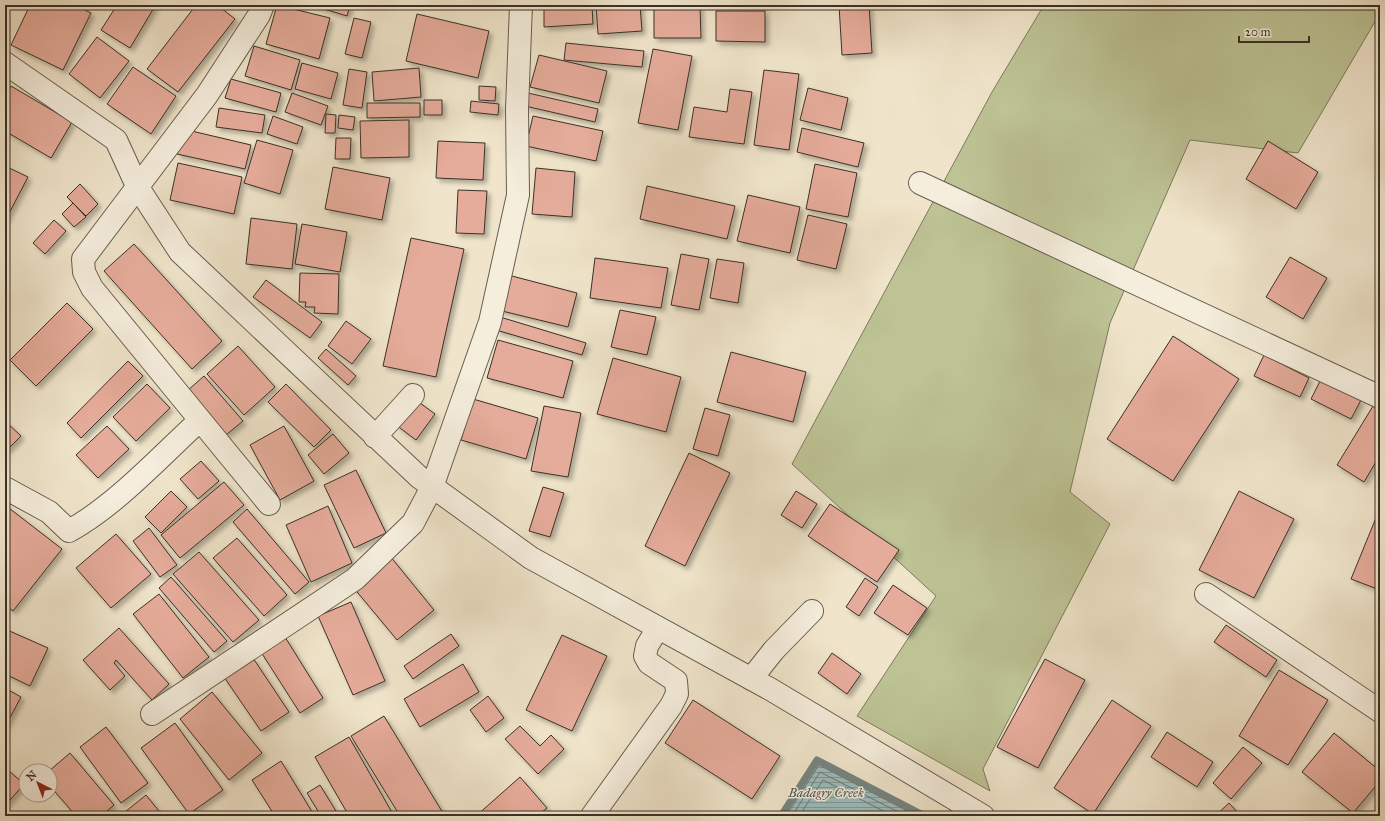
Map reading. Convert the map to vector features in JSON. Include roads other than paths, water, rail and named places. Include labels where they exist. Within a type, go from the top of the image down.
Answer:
[{"type":"street","points":[[263,5],[259,15],[207,95],[164,154],[137,186],[84,259],[84,272],[92,288],[270,504]]},
{"type":"street","points":[[152,714],[355,579],[413,523],[432,487],[490,322],[518,195],[517,109],[521,5]]},
{"type":"street","points":[[5,63],[116,140],[137,186],[180,252],[375,437],[432,487],[531,558],[752,679],[984,816]]},
{"type":"street","points":[[920,183],[1145,286],[1380,397]]},
{"type":"street","points":[[375,437],[412,395]]},
{"type":"street","points":[[5,488],[49,512],[69,531],[88,521],[200,420]]},
{"type":"street","points":[[1206,594],[1380,711]]},
{"type":"street","points":[[752,679],[774,650],[812,611]]},
{"type":"street","points":[[592,816],[671,706],[677,694],[676,681],[649,663],[645,656],[647,646],[658,628]]},
{"type":"water","name":"Badagry Creek","points":[[817,760],[925,816],[781,816]]},
{"type":"waterway","points":[[781,816],[817,760],[925,816]]}]
